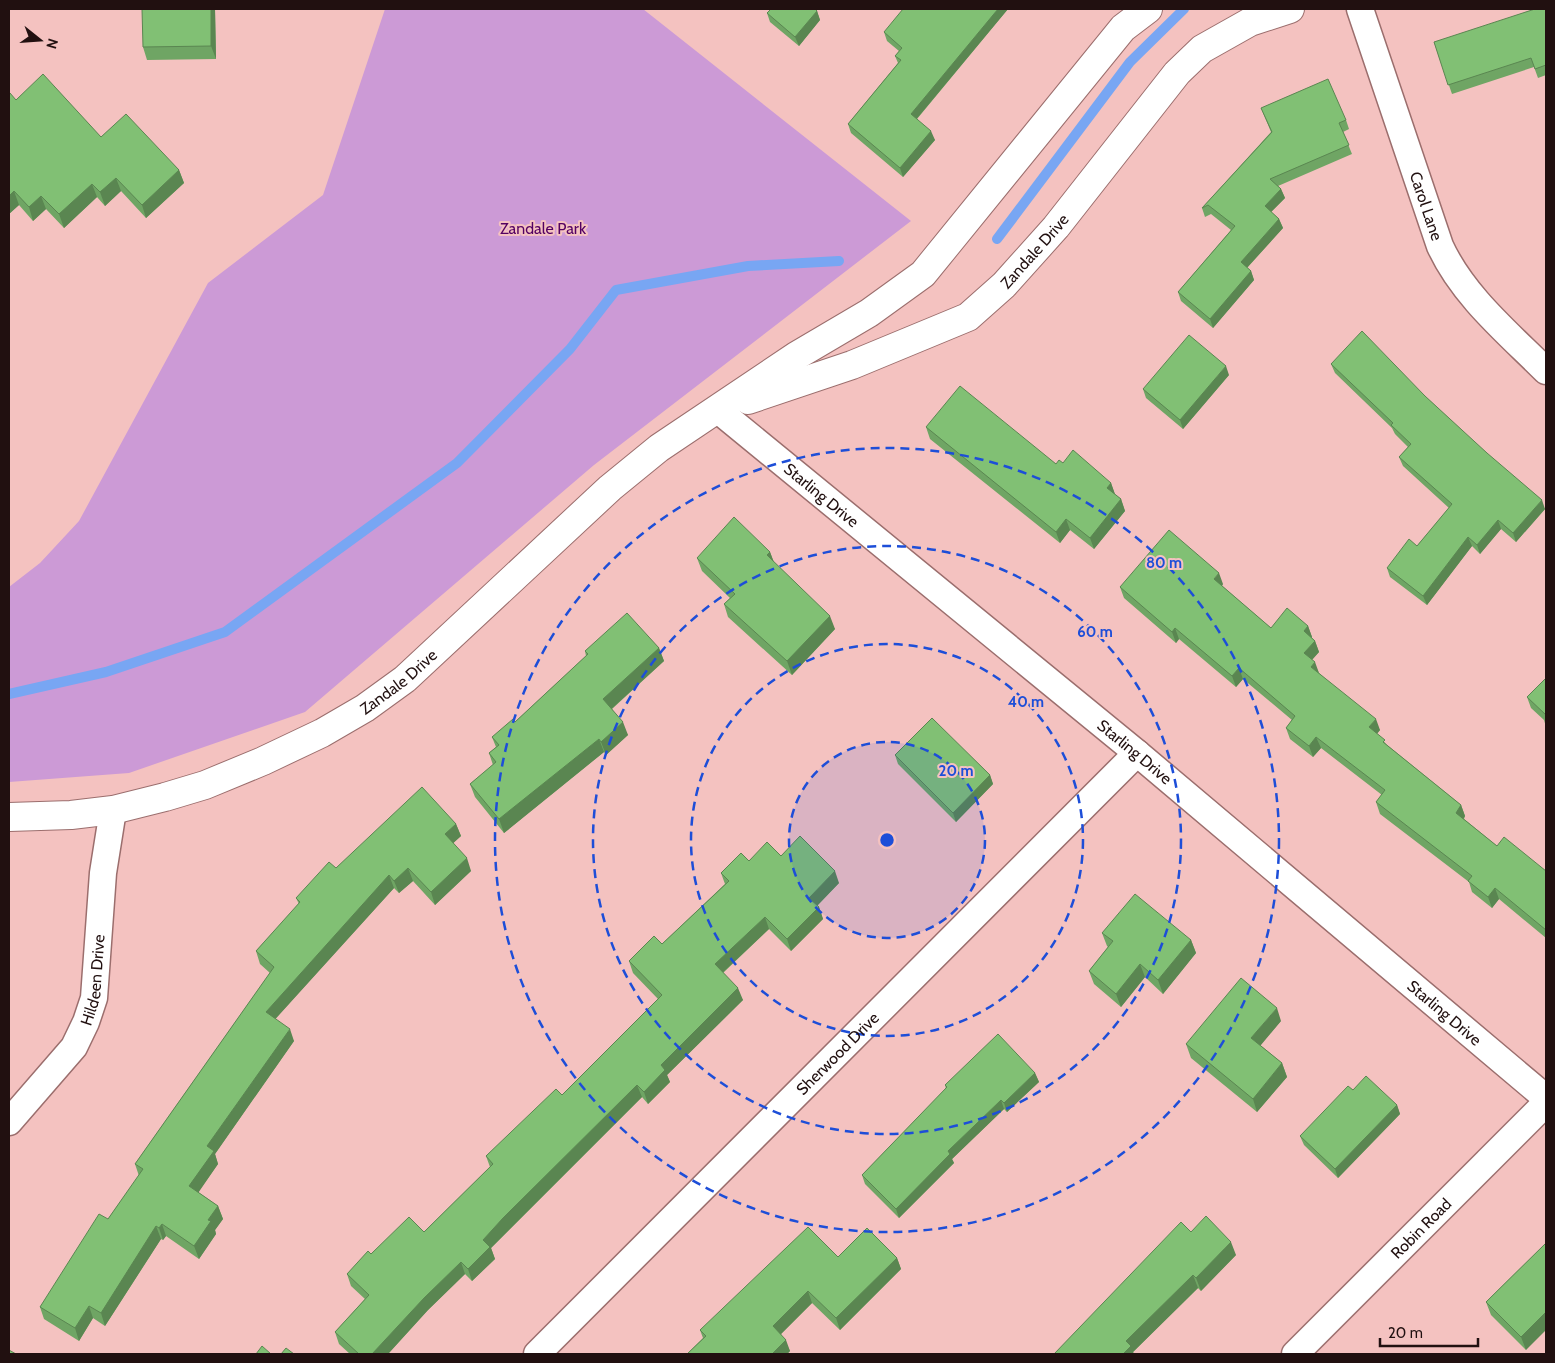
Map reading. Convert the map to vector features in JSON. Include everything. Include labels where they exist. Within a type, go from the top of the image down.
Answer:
[{"type":"street","name":"Zandale Drive","points":[[9,817],[71,815],[113,810],[206,785],[322,733],[365,708],[405,679],[610,488],[659,448],[796,356],[869,313],[923,274],[1123,28],[1148,9]]},
{"type":"street","name":"Zandale Drive","points":[[718,410],[852,365],[968,317],[1004,285],[1056,227],[1177,73],[1202,50],[1250,22],[1290,9]]},
{"type":"street","name":"Carol Lane","points":[[1360,9],[1440,246],[1448,263],[1480,305],[1546,371]]},
{"type":"street","name":"Starling Drive","points":[[718,410],[1138,753],[1546,1098]]},
{"type":"street","name":"Sherwood Drive","points":[[537,1354],[1138,753]]},
{"type":"street","name":"Hildeen Drive","points":[[9,1122],[74,1047],[89,1014],[94,998],[103,873],[113,810]]},
{"type":"street","name":"Robin Road","points":[[1295,1354],[1546,1103]]},
{"type":"green space","name":"Zandale Park","points":[[385,9],[643,9],[911,221],[594,465],[305,712],[129,773],[9,782],[9,587],[40,563],[79,521],[208,283],[323,195]]},
{"type":"building","points":[[142,9],[211,9],[211,46],[143,47]]},
{"type":"building","points":[[771,9],[815,9],[817,11],[795,37],[767,13]]},
{"type":"building","points":[[903,9],[998,9],[911,114],[931,131],[900,168],[848,124],[901,60],[895,56],[902,48],[884,32]]},
{"type":"building","points":[[1535,9],[1546,9],[1546,65],[1535,69],[1531,58],[1448,85],[1434,42]]},
{"type":"building","points":[[43,74],[101,137],[126,114],[179,170],[142,205],[116,178],[100,192],[92,184],[59,214],[41,196],[29,207],[14,191],[9,196],[9,94],[16,100]]},
{"type":"building","points":[[1328,79],[1346,120],[1339,123],[1349,145],[1270,179],[1281,189],[1265,206],[1279,219],[1241,262],[1251,271],[1210,319],[1178,292],[1235,226],[1208,205],[1202,208],[1272,132],[1261,108]]},
{"type":"building","points":[[1362,331],[1425,396],[1542,500],[1513,533],[1498,520],[1477,545],[1468,537],[1423,596],[1387,568],[1409,539],[1417,546],[1452,504],[1399,457],[1411,444],[1391,425],[1393,423],[1331,364]]},
{"type":"building","points":[[1189,335],[1226,366],[1180,420],[1143,389]]},
{"type":"building","points":[[960,386],[1056,464],[1059,460],[1063,463],[1073,450],[1111,483],[1107,488],[1121,499],[1090,538],[1066,519],[1056,532],[926,427]]},
{"type":"building","points":[[734,517],[770,552],[767,555],[830,616],[787,661],[724,604],[735,594],[697,558]]},
{"type":"building","points":[[1169,530],[1219,573],[1214,579],[1271,628],[1287,608],[1308,626],[1304,631],[1315,641],[1304,653],[1315,662],[1311,667],[1376,719],[1369,727],[1385,740],[1383,742],[1461,805],[1456,813],[1497,846],[1504,837],[1546,871],[1546,930],[1495,888],[1488,897],[1468,881],[1472,876],[1376,802],[1385,790],[1316,737],[1309,746],[1286,728],[1295,716],[1239,668],[1232,676],[1175,628],[1172,632],[1120,587]]},
{"type":"building","points":[[627,613],[659,648],[603,699],[623,722],[601,742],[599,739],[499,819],[470,784],[496,762],[489,753],[499,745],[492,737],[513,719],[515,722],[588,654],[585,651]]},
{"type":"building","points":[[1546,678],[1546,715],[1527,697]]},
{"type":"building","points":[[932,718],[990,775],[953,813],[895,755]]},
{"type":"building","points":[[422,787],[456,824],[445,834],[467,858],[431,892],[408,868],[394,881],[389,875],[266,1012],[290,1029],[207,1146],[214,1151],[189,1186],[218,1206],[208,1220],[211,1221],[194,1246],[162,1224],[159,1228],[156,1226],[101,1313],[89,1306],[75,1328],[40,1307],[99,1214],[108,1219],[143,1169],[135,1164],[274,967],[256,951],[300,902],[296,898],[329,862],[336,868]]},
{"type":"building","points":[[800,836],[835,871],[809,898],[819,907],[787,939],[765,917],[715,964],[738,988],[661,1065],[665,1070],[644,1092],[637,1085],[503,1218],[483,1240],[490,1247],[468,1269],[461,1262],[424,1298],[372,1354],[359,1354],[335,1332],[369,1295],[347,1274],[368,1251],[371,1254],[409,1217],[424,1232],[493,1164],[486,1156],[556,1089],[562,1095],[662,995],[629,961],[654,936],[662,944],[729,881],[721,873],[741,853],[749,861],[767,842],[781,856]]},
{"type":"building","points":[[1135,894],[1191,940],[1158,980],[1140,964],[1116,994],[1089,971],[1113,941],[1102,933]]},
{"type":"building","points":[[1241,978],[1277,1008],[1251,1038],[1282,1063],[1253,1099],[1186,1044]]},
{"type":"building","points":[[998,1034],[1035,1073],[1004,1103],[1001,1100],[948,1151],[950,1154],[896,1209],[862,1175],[947,1087],[945,1085]]},
{"type":"building","points":[[1366,1076],[1397,1105],[1335,1169],[1300,1136],[1348,1086],[1353,1090]]},
{"type":"building","points":[[1206,1216],[1231,1242],[1196,1278],[1193,1275],[1126,1341],[1131,1346],[1123,1354],[1054,1354],[1181,1222],[1191,1232]]},
{"type":"building","points":[[808,1227],[838,1257],[867,1228],[897,1258],[836,1318],[808,1291],[773,1326],[786,1340],[772,1354],[687,1354],[706,1336],[700,1330]]},
{"type":"building","points":[[1546,1243],[1546,1312],[1521,1337],[1486,1302]]},
{"type":"building","points":[[262,1346],[271,1354],[256,1354]]},
{"type":"building","points":[[286,1348],[294,1354],[281,1354]]},
{"type":"waterway","points":[[997,239],[1130,62],[1184,9]]},
{"type":"waterway","points":[[9,694],[106,672],[225,632],[457,463],[570,349],[616,290],[748,266],[839,261]]}]
